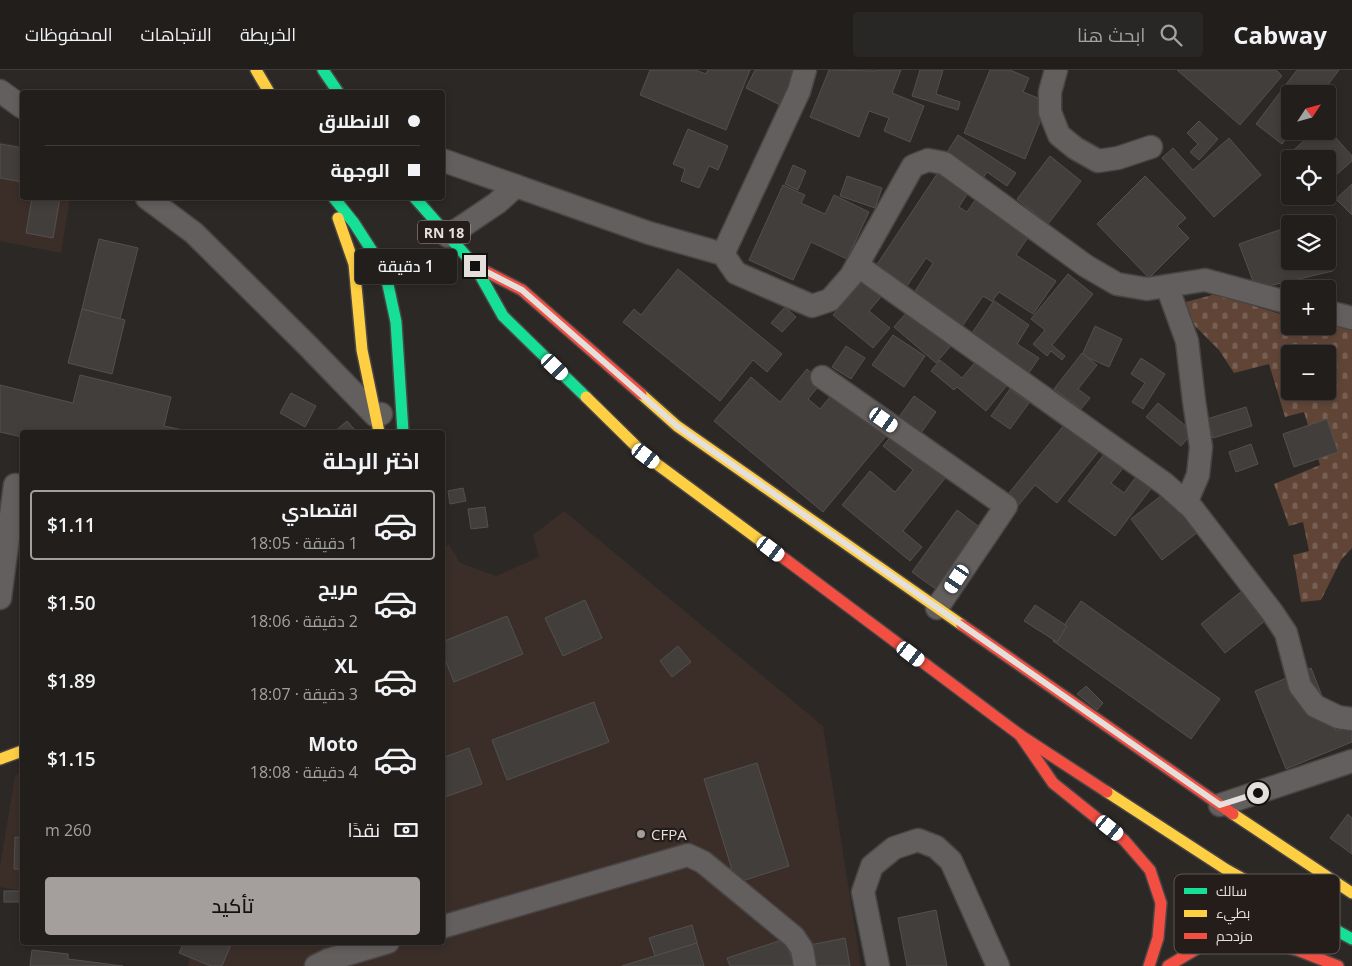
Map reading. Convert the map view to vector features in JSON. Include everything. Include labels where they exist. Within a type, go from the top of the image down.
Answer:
[{"type":"main road","points":[[256,70],[268,90]]},
{"type":"main road","points":[[323,70],[337,90]]},
{"type":"main road","points":[[333,200],[354,264],[362,350],[377,424]]},
{"type":"main road","points":[[334,200],[354,223],[385,271],[396,322],[402,422]]},
{"type":"main road","name":"RN 18","points":[[417,200],[475,266],[503,316],[646,456],[1020,735],[1234,874]]},
{"type":"main road","name":"RN 18","points":[[475,266],[522,290],[677,426],[1220,805],[1324,874]]},
{"type":"main road","points":[[1020,735],[1053,782],[1124,840],[1150,870],[1161,902],[1158,938],[1150,966]]},
{"type":"main road","points":[[0,759],[20,752]]},
{"type":"main road","name":"RN 18","points":[[1340,885],[1352,893]]},
{"type":"main road","name":"RN 18","points":[[1340,932],[1352,939]]},
{"type":"main road","points":[[1168,966],[1188,954]]},
{"type":"main road","points":[[1308,954],[1338,966]]},
{"type":"street","points":[[724,254],[799,91],[805,70]]},
{"type":"street","points":[[1056,70],[1050,92],[1050,112],[1058,135],[1075,148],[1098,161],[1118,158],[1151,147]]},
{"type":"street","points":[[0,92],[20,106]]},
{"type":"street","points":[[445,161],[649,233],[724,254],[736,273],[812,306],[830,300],[851,276],[913,166],[928,160],[944,163],[1086,266],[1117,284],[1147,289],[1205,280],[1281,301]]},
{"type":"street","points":[[448,236],[497,203],[516,186]]},
{"type":"street","points":[[150,200],[194,233],[308,346],[377,424],[402,422]]},
{"type":"street","points":[[857,264],[1165,484],[1186,503],[1221,545],[1286,633],[1300,686],[1315,706],[1338,717],[1352,718]]},
{"type":"street","points":[[1167,286],[1187,341],[1201,447],[1198,475],[1186,503]]},
{"type":"street","points":[[1336,314],[1352,318]]},
{"type":"street","points":[[822,377],[1006,506],[938,608]]},
{"type":"street","points":[[0,598],[15,485]]},
{"type":"street","points":[[1220,805],[1352,761]]},
{"type":"street","points":[[878,966],[863,892],[872,866],[894,848],[918,840],[936,847],[951,861],[998,966]]},
{"type":"street","points":[[445,926],[688,854],[703,862],[794,937],[802,949],[805,966]]},
{"type":"street","points":[[316,966],[328,960],[378,945]]},
{"type":"shaded area","points":[[0,142],[20,146],[20,200],[70,200],[61,253],[0,241]]},
{"type":"shaded area","name":"CFPA","points":[[564,511],[823,726],[861,966],[188,966],[193,945],[445,945],[445,548],[449,544],[460,563],[496,576],[539,557],[533,535]]},
{"type":"shaded area","points":[[20,774],[20,891],[0,887],[0,866],[15,776]]},
{"type":"green space","points":[[1216,294],[1281,314],[1281,335],[1336,335],[1336,325],[1352,328],[1352,548],[1341,560],[1321,600],[1301,602],[1293,555],[1309,551],[1303,522],[1289,526],[1274,484],[1320,465],[1304,412],[1285,417],[1269,364],[1234,373],[1219,350],[1195,326],[1182,303]]},
{"type":"building","points":[[650,70],[695,70],[706,74],[708,70],[750,70],[726,130],[640,95]]},
{"type":"building","points":[[755,70],[798,70],[782,106],[746,88]]},
{"type":"building","points":[[829,70],[901,70],[892,93],[924,106],[910,142],[884,131],[889,118],[869,111],[859,137],[810,117]]},
{"type":"building","points":[[920,70],[943,70],[936,94],[960,102],[958,110],[912,96]]},
{"type":"building","points":[[990,70],[1010,70],[1029,78],[1023,92],[1048,102],[1025,159],[964,133]]},
{"type":"building","points":[[1177,70],[1276,70],[1282,76],[1240,125]]},
{"type":"building","points":[[1297,70],[1339,70],[1328,85],[1286,85]]},
{"type":"building","points":[[1281,91],[1281,140],[1285,140],[1282,144],[1256,124]]},
{"type":"building","points":[[1199,121],[1218,139],[1199,160],[1190,152],[1198,144],[1187,133]]},
{"type":"building","points":[[688,129],[728,146],[718,170],[709,166],[699,188],[681,181],[685,169],[673,164]]},
{"type":"building","points":[[958,135],[1016,173],[1007,186],[987,172],[981,181],[944,157]]},
{"type":"building","points":[[1229,138],[1261,175],[1214,217],[1162,158],[1173,148],[1193,170]]},
{"type":"building","points":[[1336,138],[1352,156],[1352,161],[1336,175],[1336,150],[1294,150],[1305,140],[1336,140]]},
{"type":"building","points":[[0,144],[20,148],[20,182],[0,178]]},
{"type":"building","points":[[1050,156],[1081,181],[1048,224],[1017,199]]},
{"type":"building","points":[[793,165],[806,171],[798,190],[785,184]]},
{"type":"building","points":[[939,171],[969,191],[959,207],[967,212],[980,193],[1029,236],[1016,255],[1056,281],[1033,314],[999,292],[993,300],[1029,325],[1017,344],[1039,358],[1026,377],[968,339],[993,302],[983,296],[961,328],[912,296],[933,263],[926,258],[905,289],[874,269]]},
{"type":"building","points":[[847,176],[882,188],[875,208],[840,196]]},
{"type":"building","points":[[1145,176],[1186,218],[1177,226],[1189,238],[1149,278],[1097,224]]},
{"type":"building","points":[[1352,184],[1352,215],[1336,199]]},
{"type":"building","points":[[783,185],[805,195],[801,203],[825,214],[834,195],[869,212],[847,259],[811,242],[793,280],[749,260]]},
{"type":"building","points":[[32,200],[60,200],[53,238],[26,233]]},
{"type":"building","points":[[1281,229],[1281,270],[1333,271],[1294,280],[1281,280],[1281,283],[1256,289],[1239,244]]},
{"type":"building","points":[[99,239],[138,248],[120,319],[82,309]]},
{"type":"building","points":[[678,269],[782,354],[767,372],[753,360],[720,401],[623,322],[634,309],[641,315]]},
{"type":"building","points":[[1068,274],[1093,294],[1052,345],[1065,356],[1062,360],[1051,351],[1047,356],[1033,344],[1045,330],[1031,319]]},
{"type":"building","points":[[865,277],[884,293],[869,311],[890,328],[873,348],[833,315]]},
{"type":"building","points":[[913,305],[955,341],[936,363],[894,327]]},
{"type":"building","points":[[785,307],[796,317],[782,332],[771,323]]},
{"type":"building","points":[[82,309],[125,320],[112,374],[68,363]]},
{"type":"building","points":[[1095,326],[1122,339],[1109,367],[1082,355]]},
{"type":"building","points":[[893,335],[925,356],[904,387],[872,365]]},
{"type":"building","points":[[846,346],[865,358],[851,379],[832,367]]},
{"type":"building","points":[[1082,353],[1097,365],[1078,389],[1090,398],[1081,409],[1054,389]]},
{"type":"building","points":[[1141,358],[1165,374],[1143,409],[1132,402],[1145,383],[1131,374]]},
{"type":"building","points":[[940,360],[962,378],[977,360],[1008,384],[986,411],[957,387],[954,390],[931,371]]},
{"type":"building","points":[[807,369],[822,382],[808,399],[820,409],[839,386],[891,430],[823,512],[714,421],[751,377],[780,402]]},
{"type":"building","points":[[80,375],[171,397],[164,426],[183,430],[20,430],[20,437],[0,432],[0,385],[73,403]]},
{"type":"building","points":[[1010,389],[1029,403],[1010,429],[991,416]]},
{"type":"building","points":[[291,393],[316,406],[305,427],[280,413]]},
{"type":"building","points":[[914,396],[936,412],[921,433],[899,417]]},
{"type":"building","points":[[1158,403],[1193,432],[1181,446],[1146,417]]},
{"type":"building","points":[[1246,407],[1252,426],[1213,438],[1207,419]]},
{"type":"building","points":[[1069,419],[1103,446],[1057,503],[1035,485],[1013,512],[1001,503]]},
{"type":"building","points":[[1327,419],[1338,452],[1294,467],[1283,434]]},
{"type":"building","points":[[347,421],[355,430],[336,430]]},
{"type":"building","points":[[900,426],[946,477],[903,531],[922,547],[910,561],[842,505],[870,471],[895,492],[913,470],[883,446]]},
{"type":"building","points":[[1251,444],[1258,464],[1236,472],[1229,452]]},
{"type":"building","points":[[1105,453],[1124,467],[1111,483],[1124,493],[1141,470],[1156,482],[1115,536],[1068,501]]},
{"type":"building","points":[[463,488],[466,501],[450,504],[448,491]]},
{"type":"building","points":[[1171,488],[1203,528],[1162,560],[1131,519]]},
{"type":"building","points":[[485,507],[488,527],[471,529],[468,509]]},
{"type":"building","points":[[957,510],[982,529],[937,590],[912,572]]},
{"type":"building","points":[[1253,582],[1276,612],[1225,653],[1201,624]]},
{"type":"building","points":[[585,600],[602,638],[563,656],[545,618]]},
{"type":"building","points":[[1081,601],[1220,699],[1191,739],[1053,641]]},
{"type":"building","points":[[1035,605],[1067,626],[1057,642],[1024,621]]},
{"type":"building","points":[[507,616],[523,654],[454,682],[445,660],[445,641]]},
{"type":"building","points":[[678,646],[691,662],[672,677],[660,661]]},
{"type":"building","points":[[1311,668],[1336,731],[1352,724],[1352,742],[1286,769],[1255,691]]},
{"type":"building","points":[[1086,686],[1103,703],[1097,710],[1077,694]]},
{"type":"building","points":[[594,702],[609,742],[507,780],[492,740]]},
{"type":"building","points":[[469,748],[482,784],[445,797],[445,757]]},
{"type":"building","points":[[757,763],[789,866],[736,883],[704,779]]},
{"type":"building","points":[[1348,814],[1352,818],[1352,854],[1330,838]]},
{"type":"building","points":[[15,837],[20,838],[20,869],[14,869]]},
{"type":"building","points":[[4,891],[20,891],[20,902],[4,902]]},
{"type":"building","points":[[936,910],[947,966],[907,966],[898,918]]},
{"type":"building","points":[[692,925],[697,943],[655,956],[649,938]]},
{"type":"building","points":[[845,938],[850,966],[814,966],[810,945]]},
{"type":"building","points":[[785,939],[794,966],[730,966],[727,958]]},
{"type":"building","points":[[697,943],[704,966],[622,966]]},
{"type":"building","points":[[183,945],[231,945],[222,966],[211,966],[179,953]]},
{"type":"building","points":[[32,950],[68,954],[68,959],[123,966],[30,966]]},
{"type":"traffic: fast","points":[[323,70],[337,90]]},
{"type":"traffic: fast","points":[[336,200],[354,223],[385,271],[396,322],[403,430]]},
{"type":"traffic: fast","points":[[417,200],[475,266],[503,316],[586,397]]},
{"type":"traffic: fast","points":[[1340,932],[1352,939]]},
{"type":"traffic: slow","points":[[256,70],[268,90]]},
{"type":"traffic: slow","points":[[338,218],[354,264],[362,350],[379,430]]},
{"type":"traffic: slow","points":[[641,394],[677,426],[962,625]]},
{"type":"traffic: slow","points":[[586,397],[646,456],[773,550]]},
{"type":"traffic: slow","points":[[0,759],[20,752]]},
{"type":"traffic: slow","points":[[1107,792],[1234,874]]},
{"type":"traffic: slow","points":[[1233,814],[1323,874]]},
{"type":"traffic: slow","points":[[1340,885],[1352,893]]},
{"type":"traffic: jam","points":[[475,266],[522,290],[641,394]]},
{"type":"traffic: jam","points":[[773,550],[1020,735],[1107,792]]},
{"type":"traffic: jam","points":[[962,625],[1233,814]]},
{"type":"traffic: jam","points":[[1020,735],[1053,783],[1124,840],[1150,870],[1161,903],[1158,938],[1149,966]]},
{"type":"traffic: jam","points":[[1168,966],[1188,954]]},
{"type":"traffic: jam","points":[[1307,954],[1338,966]]},
{"type":"place","name":"CFPA","points":[[641,834]]},
{"type":"route","points":[[475,266],[522,290],[677,426],[1220,805],[1258,793]]}]
